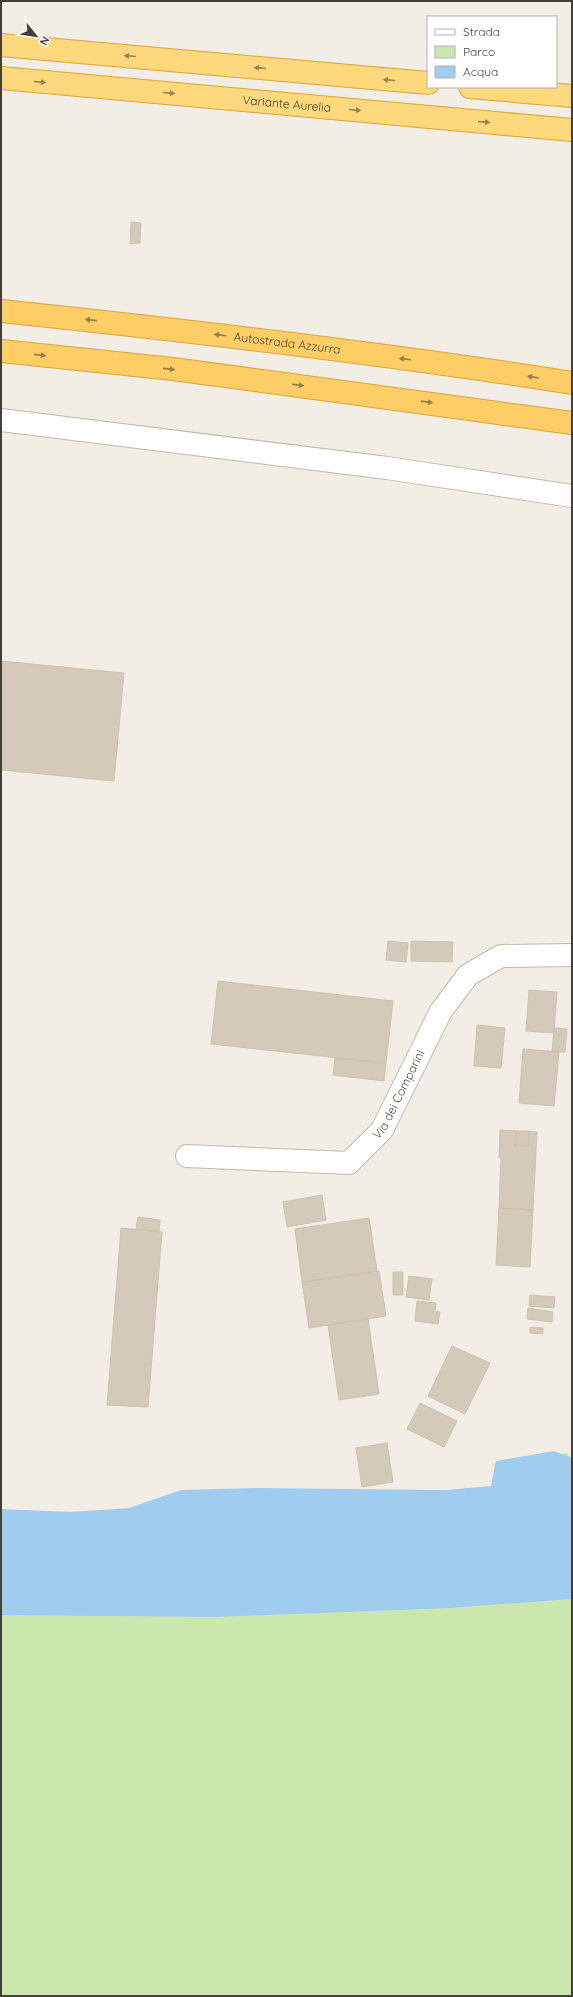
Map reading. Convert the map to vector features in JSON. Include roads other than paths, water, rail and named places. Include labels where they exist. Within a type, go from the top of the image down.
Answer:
[{"type":"highway","points":[[1,45],[427,83]]},
{"type":"highway","name":"Variante Aurelia","points":[[1,78],[572,130]]},
{"type":"highway","points":[[481,88],[572,96]]},
{"type":"highway","name":"Autostrada Azzurra","points":[[1,311],[178,330],[502,372],[572,383]]},
{"type":"highway","points":[[1,351],[180,370],[572,422]]},
{"type":"street","points":[[1,420],[386,468],[572,496]]},
{"type":"street","name":"Via dei Comparini","points":[[187,1156],[349,1163],[382,1130],[441,1011],[468,975],[501,956],[572,955]]},
{"type":"water","points":[[554,1451],[572,1458],[572,1599],[449,1608],[214,1617],[1,1615],[1,1509],[72,1512],[129,1508],[181,1490],[257,1488],[447,1490],[491,1486],[496,1461]]}]
